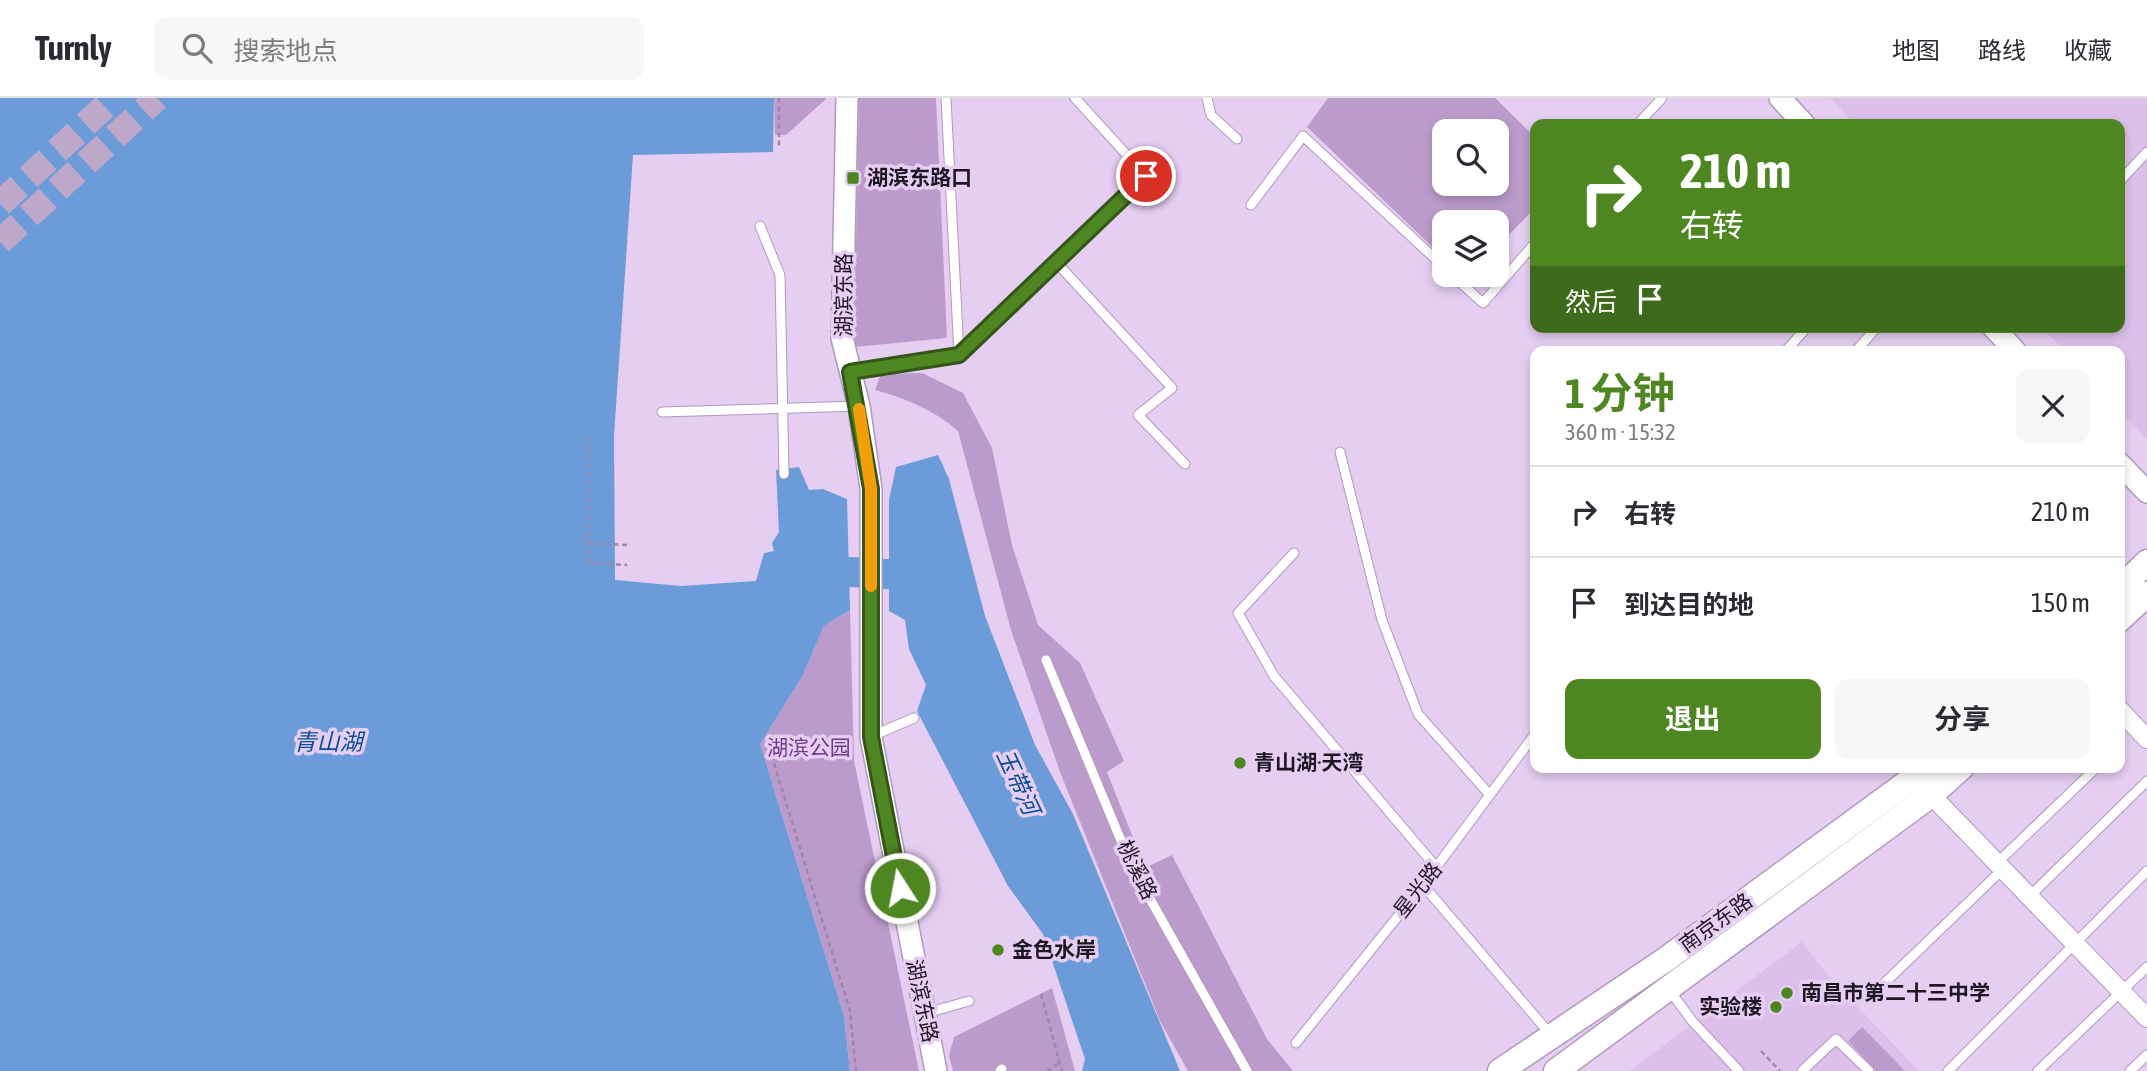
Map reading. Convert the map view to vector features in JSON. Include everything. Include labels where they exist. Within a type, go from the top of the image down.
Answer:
[{"type":"main road","points":[[2125,584],[2147,562]]},
{"type":"main road","points":[[2125,614],[2147,594]]},
{"type":"main road","name":"南京东路","points":[[1500,1071],[1665,960],[1920,773]]},
{"type":"main road","name":"南京东路","points":[[1556,1071],[1931,795],[1955,773]]},
{"type":"street","name":"湖滨东路","points":[[847,98],[842,338],[859,406],[872,510],[871,737],[936,1071]]},
{"type":"street","points":[[1780,98],[1799,119]]},
{"type":"street","points":[[2125,469],[2147,492]]},
{"type":"street","points":[[2125,714],[2145,731]]},
{"type":"street","points":[[1931,795],[2147,1018]]},
{"type":"lane","points":[[946,98],[959,355]]},
{"type":"lane","points":[[850,372],[959,355],[1146,176],[1075,98]]},
{"type":"lane","points":[[1207,98],[1211,115],[1237,139]]},
{"type":"lane","points":[[1643,119],[1662,98]]},
{"type":"lane","points":[[1251,205],[1303,136],[1432,256]]},
{"type":"lane","points":[[2125,176],[2147,152]]},
{"type":"lane","points":[[760,226],[780,275],[784,474]]},
{"type":"lane","points":[[1509,273],[1530,249]]},
{"type":"lane","points":[[1056,262],[1172,388],[1138,415],[1185,464]]},
{"type":"lane","points":[[1465,287],[1483,303],[1497,287]]},
{"type":"lane","points":[[1860,346],[1871,333]]},
{"type":"lane","points":[[662,412],[859,406]]},
{"type":"lane","points":[[1340,452],[1382,620],[1418,714],[1490,795]]},
{"type":"lane","points":[[1294,554],[1238,613],[1274,676],[1436,867]]},
{"type":"lane","name":"桃溪路","points":[[1046,660],[1132,867],[1247,1071]]},
{"type":"lane","points":[[871,737],[914,718]]},
{"type":"lane","name":"星光路","points":[[1296,1043],[1423,885],[1530,741]]},
{"type":"lane","points":[[1871,996],[2090,773]]},
{"type":"lane","points":[[2029,897],[2147,781]]},
{"type":"lane","points":[[1948,1071],[2147,871]]},
{"type":"lane","points":[[1423,885],[1552,1036]]},
{"type":"lane","points":[[2038,1071],[2147,967]]},
{"type":"lane","points":[[1668,989],[1693,1022],[1739,1071]]},
{"type":"lane","points":[[923,1014],[969,1001]]},
{"type":"lane","points":[[1802,1071],[1836,1039],[1869,1071]]},
{"type":"lane","points":[[2130,1071],[2147,1055]]},
{"type":"path","points":[[779,98],[779,147]]},
{"type":"path","points":[[587,438],[588,563],[627,565]]},
{"type":"path","points":[[588,543],[627,545]]},
{"type":"path","points":[[769,747],[850,1011],[856,1071]]},
{"type":"path","points":[[1041,994],[1062,1071]]},
{"type":"path","points":[[1761,1051],[1780,1071]]},
{"type":"path","points":[[1047,1071],[1060,1062]]},
{"type":"shaded area","points":[[1830,98],[2147,98],[2147,440],[2125,416],[2125,346],[2059,346],[2048,333],[2125,333],[2125,119],[1850,119]]},
{"type":"shaded area","name":"南昌市第二十三中学","points":[[1802,942],[1830,978],[1919,1071],[1630,1071]]},
{"type":"green space","points":[[774,98],[827,98],[786,135],[775,135]]},
{"type":"green space","points":[[859,98],[936,98],[947,338],[854,347]]},
{"type":"green space","points":[[1328,98],[1495,98],[1530,132],[1530,213],[1509,235],[1509,210],[1432,210],[1432,247],[1307,127]]},
{"type":"green space","points":[[922,373],[963,393],[992,448],[1012,545],[1038,625],[1080,663],[1124,761],[1107,772],[1145,868],[1172,855],[1267,1039],[1293,1071],[1188,1071],[1160,1021],[1060,772],[1011,630],[958,431],[919,406],[875,390],[881,374]]},
{"type":"green space","name":"湖滨公园","points":[[850,610],[854,761],[919,1071],[850,1071],[844,1016],[760,744],[802,677],[824,626]]},
{"type":"green space","points":[[1052,988],[1075,1071],[953,1071],[949,1056],[954,1037]]},
{"type":"green space","points":[[1862,1027],[1905,1071],[1876,1071],[1848,1041]]},
{"type":"water","name":"青山湖","points":[[0,98],[774,98],[773,152],[633,155],[614,436],[615,580],[681,586],[756,581],[764,553],[774,551],[772,543],[779,532],[776,470],[799,467],[809,490],[823,489],[847,499],[850,610],[824,626],[802,677],[760,744],[844,1016],[850,1071],[0,1071]]},
{"type":"water","points":[[938,455],[949,479],[985,616],[1035,745],[1073,814],[1180,1071],[1082,1071],[1085,1059],[1043,934],[1008,886],[917,711],[926,685],[909,649],[905,620],[889,611],[889,500],[896,467]]},
{"type":"waterway","name":"玉带河","points":[[832,571],[922,576],[925,582]]},
{"type":"tunnel","points":[[0,204],[114,98]]},
{"type":"tunnel","points":[[0,242],[157,98]]},
{"type":"slow traffic","points":[[859,409],[871,489],[871,586]]},
{"type":"place","name":"湖滨东路口","points":[[853,178]]},
{"type":"place","name":"青山湖·天湾","points":[[1240,763]]},
{"type":"place","name":"金色水岸","points":[[998,950]]},
{"type":"place","name":"南昌市第二十三中学","points":[[1787,993]]},
{"type":"place","name":"实验楼","points":[[1776,1007]]},
{"type":"route","points":[[900,888],[871,737],[871,489],[859,406],[850,372],[959,355],[1146,176]]}]
